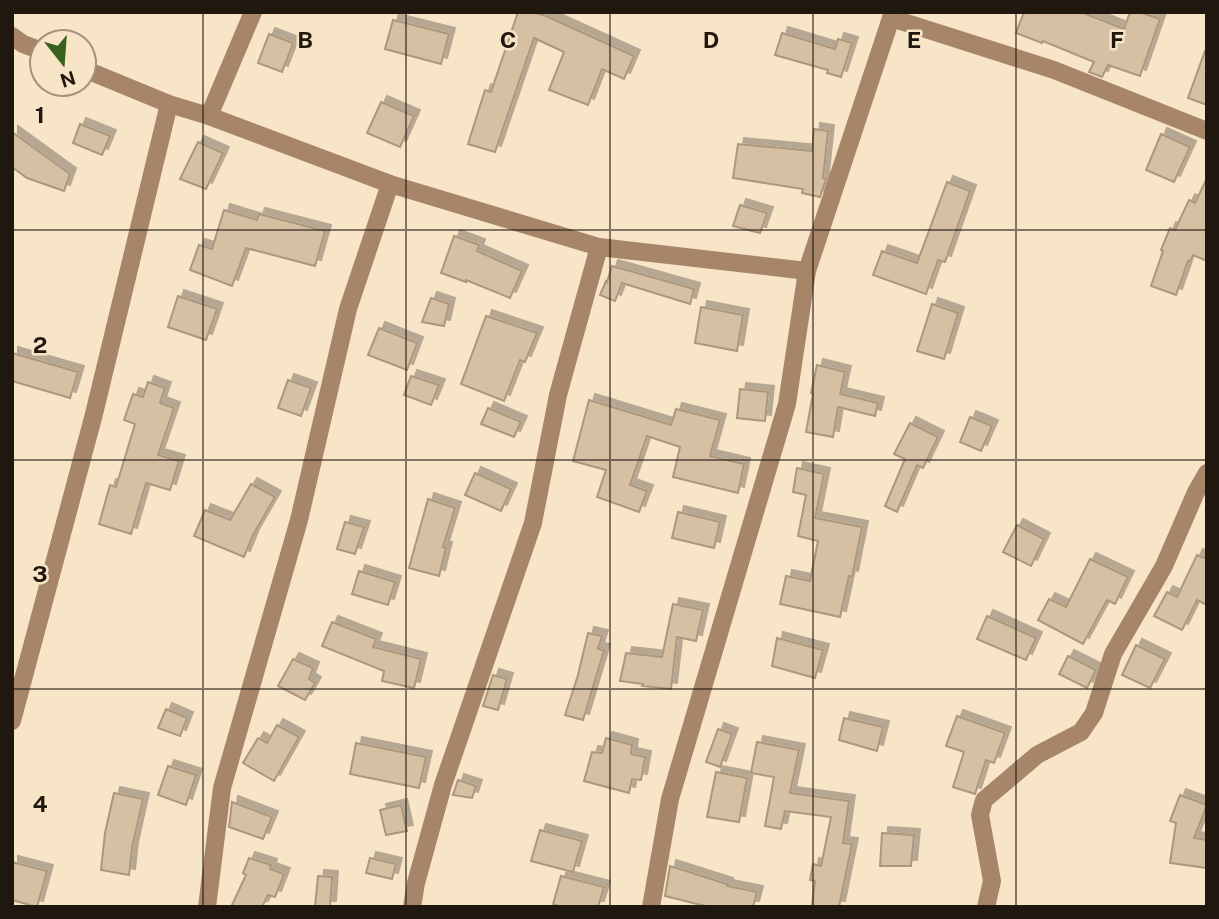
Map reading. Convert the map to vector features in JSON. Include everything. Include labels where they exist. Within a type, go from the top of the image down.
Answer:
[{"type":"street","points":[[209,116],[253,12]]},
{"type":"street","points":[[651,907],[670,799],[787,404],[807,271],[893,15],[1054,70],[1207,131]]},
{"type":"street","points":[[12,36],[28,46]]},
{"type":"street","points":[[98,75],[169,104],[209,116],[390,184],[599,247],[807,271]]},
{"type":"street","points":[[12,722],[94,414],[169,104]]},
{"type":"street","points":[[207,907],[222,788],[299,520],[348,309],[390,184]]},
{"type":"street","points":[[412,907],[433,818],[533,523],[558,395],[599,247]]},
{"type":"street","points":[[986,907],[992,881],[980,815],[984,800],[1037,755],[1081,732],[1094,713],[1113,654],[1164,566],[1207,472]]},
{"type":"building","points":[[518,12],[546,16],[634,56],[624,79],[602,69],[588,105],[549,90],[564,52],[534,38],[495,152],[468,144],[485,90],[491,92]]},
{"type":"building","points":[[1024,12],[1081,12],[1124,29],[1130,12],[1160,19],[1140,76],[1108,65],[1102,77],[1089,72],[1094,62],[1016,33]]},
{"type":"building","points":[[393,20],[449,34],[441,64],[385,49]]},
{"type":"building","points":[[782,33],[835,49],[838,39],[852,43],[841,77],[827,73],[828,70],[775,55]]},
{"type":"building","points":[[269,34],[293,43],[282,72],[258,63]]},
{"type":"building","points":[[1207,51],[1207,105],[1188,98]]},
{"type":"building","points":[[381,102],[414,116],[400,147],[367,133]]},
{"type":"building","points":[[80,124],[110,136],[102,155],[73,143]]},
{"type":"building","points":[[814,129],[828,131],[823,178],[826,179],[820,197],[802,193],[803,189],[733,178],[738,144],[812,151]]},
{"type":"building","points":[[12,132],[70,174],[64,191],[27,178],[12,167]]},
{"type":"building","points":[[1161,134],[1190,147],[1174,182],[1146,170]]},
{"type":"building","points":[[198,142],[223,153],[206,189],[180,179]]},
{"type":"building","points":[[1207,178],[1207,261],[1193,255],[1190,262],[1188,261],[1176,295],[1151,286],[1170,228],[1175,230],[1189,200],[1195,203]]},
{"type":"building","points":[[947,182],[970,191],[945,262],[938,260],[926,294],[873,275],[882,251],[917,263]]},
{"type":"building","points":[[740,205],[767,213],[760,233],[733,226]]},
{"type":"building","points":[[224,210],[257,220],[259,214],[325,231],[315,266],[246,248],[232,286],[190,270],[199,245],[212,249]]},
{"type":"building","points":[[454,236],[479,245],[477,251],[522,271],[510,298],[441,273]]},
{"type":"building","points":[[612,266],[694,289],[690,304],[622,283],[615,301],[600,295]]},
{"type":"building","points":[[178,296],[217,309],[206,340],[168,327]]},
{"type":"building","points":[[431,298],[449,304],[444,326],[422,322]]},
{"type":"building","points":[[932,304],[958,313],[944,359],[917,351]]},
{"type":"building","points":[[701,307],[743,315],[737,351],[695,343]]},
{"type":"building","points":[[486,316],[537,333],[525,362],[520,360],[504,401],[461,384]]},
{"type":"building","points":[[379,328],[417,343],[407,370],[368,355]]},
{"type":"building","points":[[12,353],[78,372],[70,398],[12,381]]},
{"type":"building","points":[[817,365],[845,372],[840,394],[878,403],[875,416],[838,407],[833,437],[806,432]]},
{"type":"building","points":[[411,376],[439,385],[431,405],[404,395]]},
{"type":"building","points":[[288,380],[311,388],[301,416],[278,408]]},
{"type":"building","points":[[148,382],[165,388],[160,403],[174,408],[158,455],[179,461],[170,490],[146,483],[131,534],[99,524],[110,485],[116,487],[135,424],[124,420],[133,394],[143,397]]},
{"type":"building","points":[[740,389],[768,392],[765,421],[737,418]]},
{"type":"building","points":[[589,400],[671,425],[676,409],[720,420],[710,456],[744,464],[738,493],[673,477],[680,447],[647,436],[630,485],[647,491],[639,512],[597,497],[606,470],[573,461]]},
{"type":"building","points":[[488,408],[521,422],[514,437],[481,424]]},
{"type":"building","points":[[970,417],[992,426],[981,451],[960,442]]},
{"type":"building","points":[[910,423],[938,437],[923,468],[917,465],[897,512],[885,506],[905,459],[894,454]]},
{"type":"building","points":[[797,468],[824,474],[815,518],[862,527],[852,577],[849,576],[840,617],[780,604],[786,576],[810,581],[818,541],[798,536],[806,495],[793,492]]},
{"type":"building","points":[[475,473],[511,489],[501,511],[465,495]]},
{"type":"building","points":[[251,484],[275,497],[253,535],[244,557],[194,536],[205,510],[230,520]]},
{"type":"building","points":[[428,499],[455,508],[443,547],[446,548],[439,576],[409,568]]},
{"type":"building","points":[[678,512],[720,522],[714,548],[672,538]]},
{"type":"building","points":[[345,522],[364,527],[355,554],[337,549]]},
{"type":"building","points":[[1017,525],[1044,539],[1031,566],[1003,552]]},
{"type":"building","points":[[1197,555],[1207,559],[1207,605],[1197,600],[1182,630],[1154,616],[1167,592],[1177,597]]},
{"type":"building","points":[[1090,559],[1128,577],[1115,604],[1107,600],[1083,644],[1038,620],[1049,599],[1066,607]]},
{"type":"building","points":[[359,571],[395,582],[388,605],[352,594]]},
{"type":"building","points":[[673,604],[703,610],[696,641],[677,637],[671,689],[620,681],[626,653],[662,657]]},
{"type":"building","points":[[987,616],[1036,638],[1026,660],[977,639]]},
{"type":"building","points":[[332,622],[376,639],[373,647],[421,659],[414,688],[382,681],[384,671],[322,646]]},
{"type":"building","points":[[588,633],[602,636],[598,649],[604,650],[583,720],[565,715]]},
{"type":"building","points":[[777,638],[823,650],[815,678],[772,666]]},
{"type":"building","points":[[1136,645],[1165,659],[1150,688],[1122,675]]},
{"type":"building","points":[[1068,656],[1096,670],[1087,688],[1059,674]]},
{"type":"building","points":[[293,659],[313,668],[309,679],[315,683],[305,700],[278,686]]},
{"type":"building","points":[[493,675],[507,679],[498,710],[483,706]]},
{"type":"building","points":[[166,709],[187,718],[180,736],[158,728]]},
{"type":"building","points":[[957,716],[1005,733],[994,763],[986,760],[975,794],[953,787],[964,752],[946,746]]},
{"type":"building","points":[[844,718],[883,727],[877,751],[839,740]]},
{"type":"building","points":[[277,725],[299,737],[274,781],[243,763],[258,738],[267,743]]},
{"type":"building","points":[[718,729],[732,734],[720,767],[706,762]]},
{"type":"building","points":[[606,738],[632,745],[631,754],[645,757],[641,780],[632,779],[629,793],[584,781],[592,752],[602,753]]},
{"type":"building","points":[[757,742],[799,750],[790,793],[849,801],[843,843],[852,844],[839,907],[812,907],[815,881],[810,880],[813,864],[821,866],[831,817],[785,811],[781,829],[765,826],[774,777],[751,773]]},
{"type":"building","points":[[356,743],[426,757],[419,788],[350,774]]},
{"type":"building","points":[[168,766],[196,775],[186,805],[158,795]]},
{"type":"building","points":[[716,772],[747,778],[739,822],[707,817]]},
{"type":"building","points":[[458,780],[476,786],[472,798],[453,795]]},
{"type":"building","points":[[114,793],[143,799],[129,875],[101,870],[105,833]]},
{"type":"building","points":[[1180,795],[1207,805],[1194,838],[1207,840],[1207,868],[1170,863],[1176,823],[1170,821]]},
{"type":"building","points":[[232,802],[272,817],[263,839],[229,827]]},
{"type":"building","points":[[401,805],[407,831],[386,835],[380,810]]},
{"type":"building","points":[[540,830],[582,841],[573,872],[531,861]]},
{"type":"building","points":[[882,833],[914,835],[911,866],[880,866]]},
{"type":"building","points":[[249,858],[271,865],[270,869],[284,874],[275,897],[268,895],[262,907],[231,907],[246,875],[243,873]]},
{"type":"building","points":[[370,858],[396,864],[392,879],[366,873]]},
{"type":"building","points":[[12,862],[47,871],[37,907],[12,900]]},
{"type":"building","points":[[670,866],[727,886],[757,892],[753,907],[709,907],[665,896]]},
{"type":"building","points":[[318,876],[332,877],[330,907],[315,907]]},
{"type":"building","points":[[561,876],[604,887],[598,907],[562,907],[553,904]]}]
